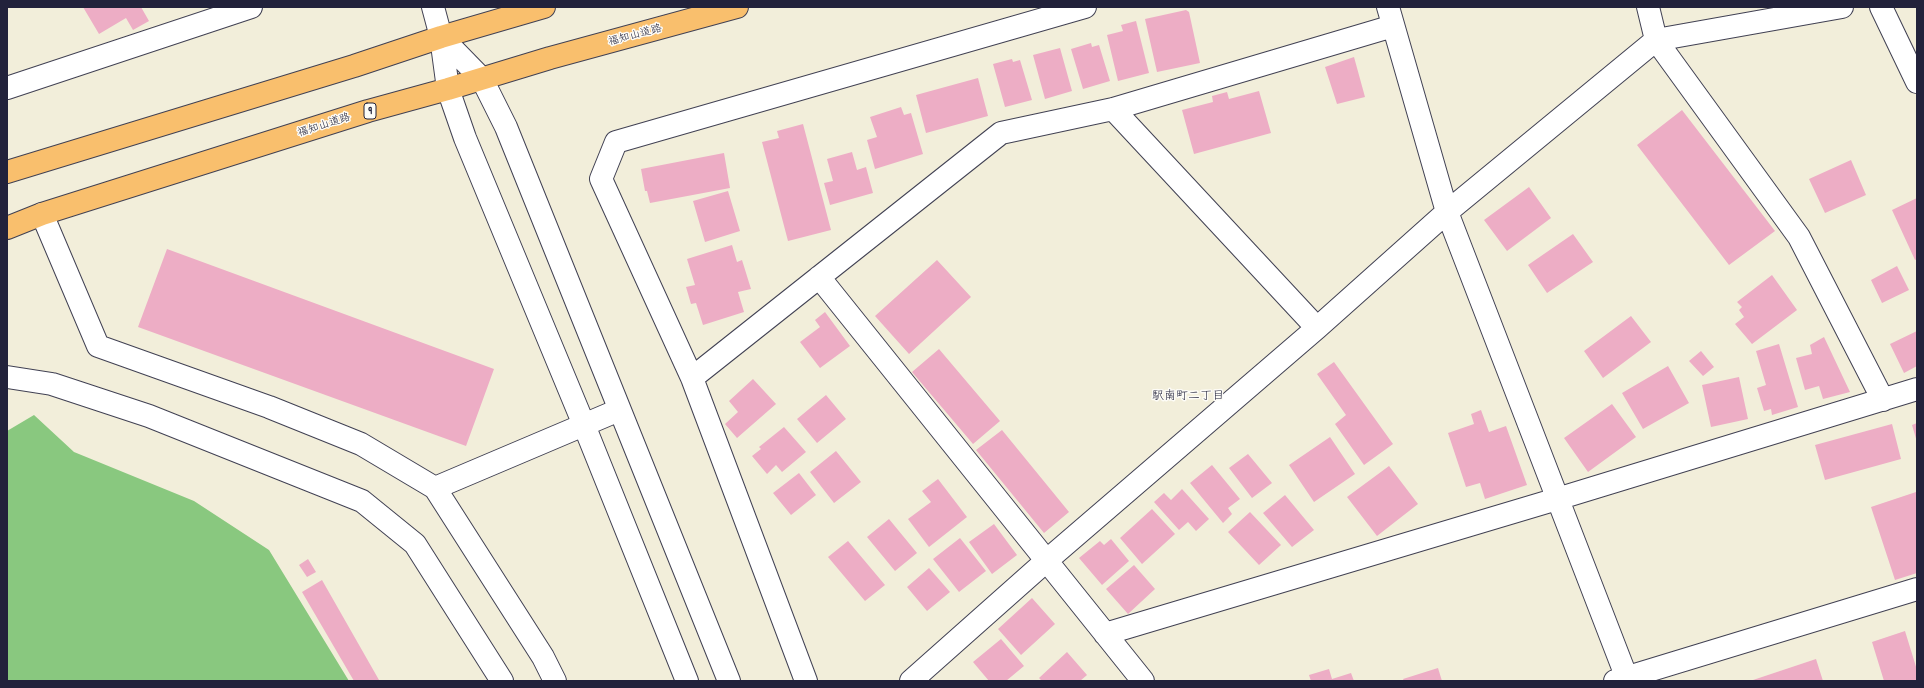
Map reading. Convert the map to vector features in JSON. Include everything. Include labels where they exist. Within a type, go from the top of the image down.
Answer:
[{"type":"highway","points":[[7,172],[354,66],[441,37],[544,7]]},
{"type":"highway","name":"福知山道路","points":[[7,228],[42,214],[368,111],[448,89],[550,58],[737,7]]},
{"type":"street","points":[[7,88],[251,7]]},
{"type":"street","points":[[433,7],[441,37],[448,89],[465,138],[584,425],[687,681]]},
{"type":"street","points":[[806,681],[692,378],[600,179],[616,142],[1085,7]]},
{"type":"street","points":[[1648,7],[1656,40],[1799,237],[1882,400]]},
{"type":"street","points":[[911,681],[1045,562],[1317,328],[1447,212],[1656,40],[1842,7]]},
{"type":"street","points":[[1882,7],[1917,82]]},
{"type":"street","points":[[692,378],[1001,133],[1113,109],[1391,17],[1447,212],[1557,499],[1623,680],[1917,589]]},
{"type":"street","points":[[441,37],[482,79],[506,127],[728,681]]},
{"type":"street","points":[[1113,109],[1317,328]]},
{"type":"street","points":[[42,214],[98,346],[269,407],[361,444],[434,488],[543,657],[555,681]]},
{"type":"street","points":[[819,277],[1045,562],[1143,681]]},
{"type":"street","points":[[7,378],[52,384],[149,416],[362,501],[415,544],[502,681]]},
{"type":"street","points":[[1105,634],[1557,499],[1917,389]]},
{"type":"street","points":[[434,488],[619,410]]},
{"type":"green space","points":[[34,415],[74,452],[194,501],[269,550],[349,681],[7,681],[7,431]]},
{"type":"building","points":[[83,7],[141,7],[149,21],[133,30],[126,18],[99,34]]},
{"type":"building","points":[[1186,10],[1189,12],[1200,63],[1157,72],[1145,19]]},
{"type":"building","points":[[1136,21],[1149,73],[1118,81],[1107,35],[1123,31],[1121,25]]},
{"type":"building","points":[[1091,43],[1092,47],[1099,45],[1110,81],[1083,89],[1071,49]]},
{"type":"building","points":[[1060,48],[1072,91],[1045,99],[1033,55]]},
{"type":"building","points":[[1354,57],[1365,97],[1337,104],[1325,67]]},
{"type":"building","points":[[1012,59],[1013,62],[1020,60],[1032,100],[1005,107],[993,64]]},
{"type":"building","points":[[978,78],[988,116],[926,133],[916,95]]},
{"type":"building","points":[[1259,91],[1271,133],[1194,154],[1182,110],[1213,102],[1212,96],[1227,92],[1229,99]]},
{"type":"building","points":[[901,107],[904,115],[911,113],[923,154],[875,169],[867,140],[877,137],[870,117]]},
{"type":"building","points":[[1682,110],[1775,231],[1729,265],[1637,145]]},
{"type":"building","points":[[803,124],[831,230],[788,241],[762,142],[779,138],[777,131]]},
{"type":"building","points":[[852,152],[857,170],[866,167],[873,193],[830,205],[824,183],[833,181],[827,159]]},
{"type":"building","points":[[724,153],[730,188],[650,203],[647,191],[645,191],[641,169]]},
{"type":"building","points":[[1851,160],[1866,195],[1825,213],[1809,179]]},
{"type":"building","points":[[1529,187],[1551,218],[1507,251],[1484,220]]},
{"type":"building","points":[[728,191],[740,231],[705,242],[693,201]]},
{"type":"building","points":[[1917,198],[1917,259],[1915,260],[1892,210]]},
{"type":"building","points":[[1573,234],[1593,262],[1547,293],[1528,265]]},
{"type":"building","points":[[732,245],[737,262],[742,260],[751,289],[738,292],[744,312],[703,325],[696,303],[691,304],[686,287],[695,285],[687,259]]},
{"type":"building","points":[[167,249],[494,369],[466,446],[138,327]]},
{"type":"building","points":[[937,260],[971,297],[909,354],[875,316]]},
{"type":"building","points":[[1897,266],[1909,290],[1882,303],[1871,280]]},
{"type":"building","points":[[1772,275],[1797,310],[1752,344],[1735,324],[1744,317],[1739,310],[1742,307],[1737,302]]},
{"type":"building","points":[[825,312],[850,346],[820,368],[800,342],[820,327],[815,320]]},
{"type":"building","points":[[1631,316],[1651,342],[1603,378],[1584,351]]},
{"type":"building","points":[[1917,331],[1917,366],[1904,373],[1890,344]]},
{"type":"building","points":[[1824,337],[1850,392],[1823,399],[1819,386],[1805,390],[1796,358],[1812,354],[1810,345]]},
{"type":"building","points":[[1779,344],[1798,407],[1772,415],[1771,409],[1764,411],[1757,388],[1766,385],[1756,351]]},
{"type":"building","points":[[939,349],[1000,421],[973,444],[912,372]]},
{"type":"building","points":[[1701,351],[1714,367],[1703,376],[1689,361]]},
{"type":"building","points":[[1334,362],[1393,444],[1364,465],[1335,424],[1346,415],[1317,374]]},
{"type":"building","points":[[1668,366],[1689,403],[1643,429],[1622,393]]},
{"type":"building","points":[[1739,377],[1748,419],[1711,427],[1702,385]]},
{"type":"building","points":[[753,379],[776,404],[737,438],[725,424],[738,412],[729,401]]},
{"type":"building","points":[[826,395],[846,419],[817,443],[797,419]]},
{"type":"building","points":[[1612,404],[1636,437],[1588,472],[1564,438]]},
{"type":"building","points":[[1481,410],[1489,432],[1506,426],[1527,485],[1485,499],[1480,483],[1466,487],[1448,433],[1474,424],[1471,414]]},
{"type":"building","points":[[1917,423],[1917,442],[1912,425]]},
{"type":"building","points":[[1892,424],[1901,459],[1825,480],[1815,445]]},
{"type":"building","points":[[784,427],[806,452],[782,472],[776,465],[767,474],[752,456],[761,449],[759,447]]},
{"type":"building","points":[[1002,430],[1069,512],[1044,533],[976,450]]},
{"type":"building","points":[[1330,437],[1355,474],[1314,502],[1289,465]]},
{"type":"building","points":[[836,451],[861,482],[834,503],[810,472]]},
{"type":"building","points":[[1248,454],[1272,483],[1252,498],[1229,468]]},
{"type":"building","points":[[1212,465],[1240,499],[1228,508],[1232,514],[1223,523],[1190,483]]},
{"type":"building","points":[[1389,466],[1418,504],[1377,536],[1347,497]]},
{"type":"building","points":[[799,473],[816,495],[791,515],[773,493]]},
{"type":"building","points":[[938,479],[967,517],[929,547],[908,519],[931,502],[922,491]]},
{"type":"building","points":[[1182,489],[1209,519],[1196,531],[1188,522],[1179,530],[1154,502],[1164,493],[1171,500]]},
{"type":"building","points":[[1916,492],[1917,573],[1895,580],[1871,507]]},
{"type":"building","points":[[1285,495],[1314,530],[1292,547],[1263,513]]},
{"type":"building","points":[[1152,509],[1175,534],[1142,564],[1120,538]]},
{"type":"building","points":[[1250,512],[1281,545],[1259,565],[1228,532]]},
{"type":"building","points":[[889,519],[917,553],[895,571],[867,537]]},
{"type":"building","points":[[994,524],[1017,555],[992,574],[969,542]]},
{"type":"building","points":[[960,538],[986,571],[959,592],[933,559]]},
{"type":"building","points":[[1111,539],[1129,561],[1102,585],[1079,558],[1100,541],[1104,545]]},
{"type":"building","points":[[848,541],[885,585],[865,601],[828,557]]},
{"type":"building","points":[[308,559],[316,572],[307,577],[299,565]]},
{"type":"building","points":[[1134,565],[1155,589],[1128,614],[1106,589]]},
{"type":"building","points":[[929,568],[950,592],[927,611],[907,587]]},
{"type":"building","points":[[322,580],[379,680],[354,681],[302,592]]},
{"type":"building","points":[[1032,598],[1055,624],[1021,655],[998,629]]},
{"type":"building","points":[[1905,631],[1917,670],[1917,681],[1884,681],[1872,642]]},
{"type":"building","points":[[1001,639],[1024,666],[1006,681],[989,681],[973,662]]},
{"type":"building","points":[[1067,652],[1087,675],[1080,681],[1042,681],[1039,678]]},
{"type":"building","points":[[1816,659],[1823,681],[1750,681]]},
{"type":"building","points":[[1438,668],[1442,681],[1404,681],[1403,679]]},
{"type":"building","points":[[1329,669],[1332,679],[1351,673],[1354,681],[1311,681],[1309,675]]},
{"type":"district","name":"駅南町二丁目","points":[[1188,396]]}]
